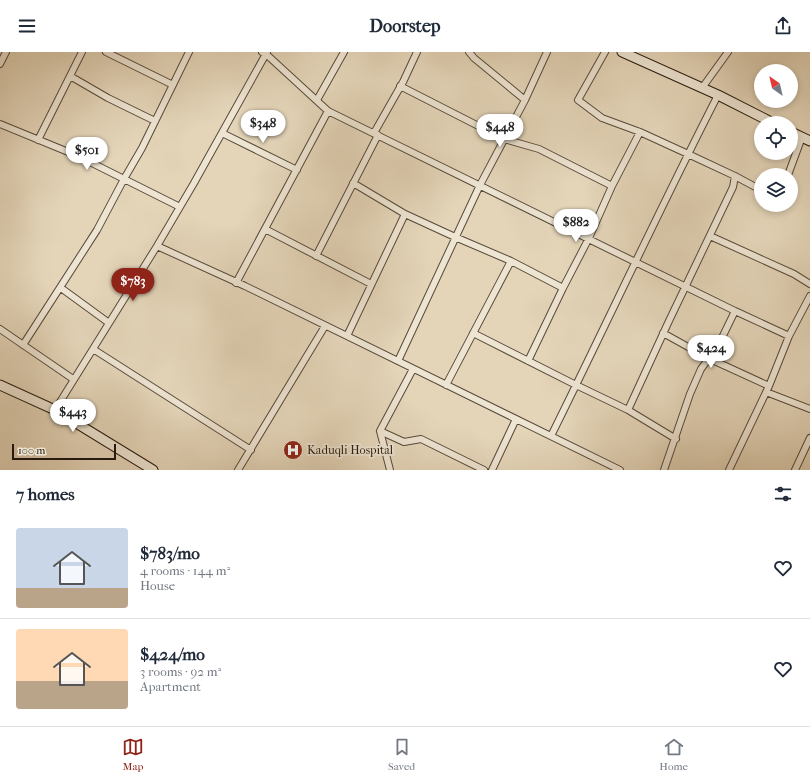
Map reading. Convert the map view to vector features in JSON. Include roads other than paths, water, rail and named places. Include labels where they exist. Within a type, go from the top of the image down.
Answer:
[{"type":"street","points":[[0,64],[6,52]]},
{"type":"street","points":[[38,140],[82,52]]},
{"type":"street","points":[[106,52],[173,85]]},
{"type":"street","points":[[23,345],[97,230],[142,148],[189,52]]},
{"type":"street","points":[[317,100],[344,52]]},
{"type":"street","points":[[316,256],[417,52]]},
{"type":"street","points":[[469,52],[474,58],[525,100]]},
{"type":"street","points":[[398,361],[480,185],[525,100],[547,52]]},
{"type":"street","points":[[605,52],[578,100],[602,118],[640,132],[736,176],[754,186]]},
{"type":"street","points":[[622,52],[718,95],[759,116]]},
{"type":"street","points":[[702,88],[728,52]]},
{"type":"street","points":[[55,410],[180,207],[265,53],[328,111],[637,261],[735,311],[789,336]]},
{"type":"street","points":[[70,76],[108,98],[155,121]]},
{"type":"street","points":[[400,86],[504,139],[540,149],[612,186]]},
{"type":"street","points":[[551,436],[718,95]]},
{"type":"street","points":[[236,283],[328,111]]},
{"type":"street","points":[[0,124],[78,156],[180,207]]},
{"type":"street","points":[[528,361],[589,238],[612,186],[640,132]]},
{"type":"street","points":[[222,133],[297,170]]},
{"type":"street","points":[[792,168],[806,139]]},
{"type":"street","points":[[628,410],[733,187],[736,176]]},
{"type":"street","points":[[353,183],[405,214],[511,261],[563,288]]},
{"type":"street","points":[[347,336],[405,214]]},
{"type":"street","points":[[265,230],[371,284]]},
{"type":"street","points":[[710,236],[794,274],[810,284]]},
{"type":"street","points":[[157,246],[347,336],[620,470]]},
{"type":"street","points":[[446,385],[511,261]]},
{"type":"street","points":[[61,288],[109,323]]},
{"type":"street","points":[[729,470],[767,389],[789,336],[810,296]]},
{"type":"street","points":[[664,470],[676,439],[690,394],[701,370],[708,358],[718,346],[735,311]]},
{"type":"street","points":[[238,470],[325,326]]},
{"type":"street","points":[[0,329],[73,379]]},
{"type":"street","points":[[663,333],[767,389],[810,409]]},
{"type":"street","points":[[473,334],[628,410],[676,439]]},
{"type":"street","points":[[93,349],[250,450]]},
{"type":"street","points":[[390,470],[380,431],[413,369]]},
{"type":"street","points":[[0,385],[55,410],[153,470]]},
{"type":"street","points":[[492,470],[516,419]]},
{"type":"street","points":[[380,431],[404,442],[421,439],[484,470]]},
{"type":"street","points":[[795,470],[810,438]]},
{"type":"place","name":"Kaduqli Hospital","points":[[293,450]]}]
